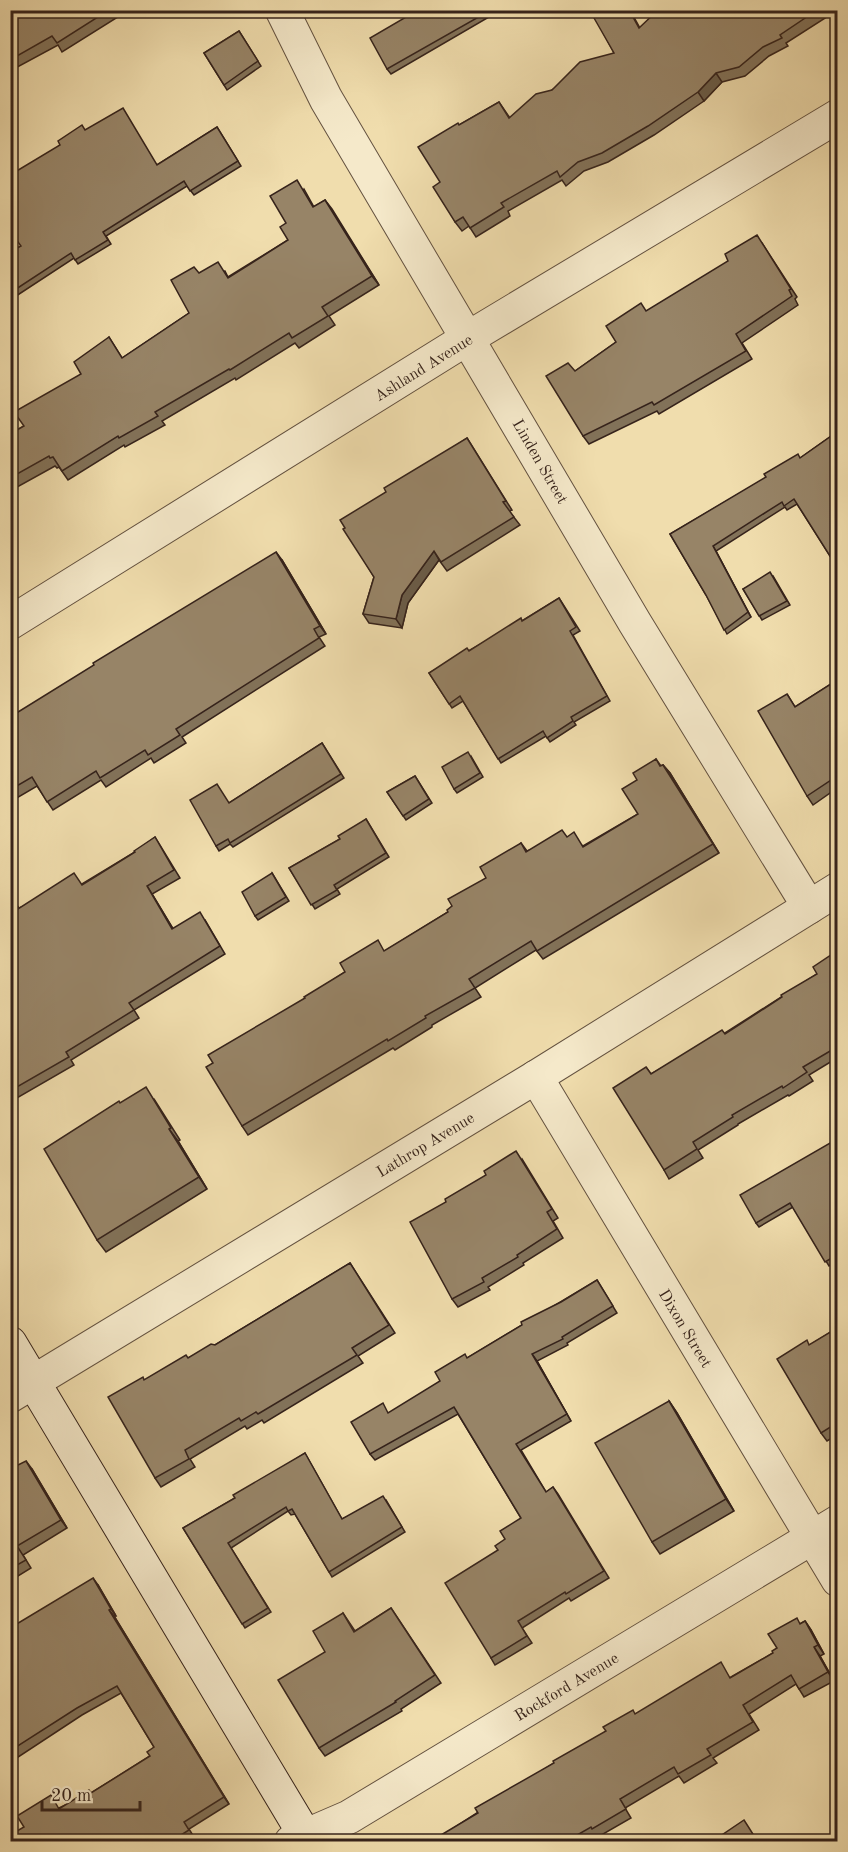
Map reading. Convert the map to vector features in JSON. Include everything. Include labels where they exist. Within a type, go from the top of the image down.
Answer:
[{"type":"street","name":"Linden Street","points":[[282,10],[326,99],[635,623],[808,907]]},
{"type":"street","name":"Ashland Avenue","points":[[10,623],[468,338],[837,116]]},
{"type":"street","name":"Lathrop Avenue","points":[[22,1389],[536,1077],[837,889]]},
{"type":"street","name":"Dixon Street","points":[[536,1077],[825,1529],[837,1580]]},
{"type":"street","points":[[10,1343],[22,1389],[301,1839]]},
{"type":"street","name":"Rockford Avenue","points":[[301,1839],[349,1817],[825,1529]]},
{"type":"building","points":[[10,10],[109,10],[57,43],[52,36],[10,60]]},
{"type":"building","points":[[418,10],[491,10],[387,69],[370,38]]},
{"type":"building","points":[[591,10],[629,10],[639,28],[658,10],[817,10],[780,35],[782,38],[763,47],[739,67],[716,73],[698,92],[648,126],[602,153],[578,162],[560,177],[557,171],[501,203],[504,207],[470,228],[463,217],[455,222],[433,187],[440,182],[418,147],[499,102],[509,118],[536,94],[552,90],[580,62],[614,53]]},
{"type":"building","points":[[239,31],[258,61],[224,85],[204,53]]},
{"type":"building","points":[[123,108],[157,165],[217,127],[238,161],[190,191],[184,181],[103,232],[108,240],[75,260],[71,253],[10,293],[10,252],[21,246],[10,231],[10,175],[60,145],[58,141],[82,125],[85,130]]},
{"type":"building","points":[[297,180],[313,207],[325,200],[372,276],[322,307],[328,316],[292,338],[289,333],[230,370],[155,412],[158,416],[119,438],[118,436],[62,471],[53,457],[49,456],[10,478],[10,434],[24,426],[14,412],[81,374],[74,362],[109,337],[122,358],[189,313],[171,280],[194,267],[199,273],[218,262],[228,278],[288,240],[280,227],[286,223],[270,196]]},
{"type":"building","points":[[757,235],[791,289],[789,290],[792,296],[736,334],[746,351],[654,405],[652,402],[583,436],[546,376],[568,363],[575,371],[616,342],[606,326],[641,303],[646,311],[728,261],[725,254]]},
{"type":"building","points":[[837,432],[837,562],[835,564],[794,499],[784,506],[782,502],[713,546],[748,612],[724,630],[670,534],[766,477],[764,474],[798,454],[800,458]]},
{"type":"building","points":[[467,438],[514,517],[441,562],[434,551],[402,595],[396,619],[363,614],[374,577],[343,529],[345,528],[340,520],[386,492],[384,488]]},
{"type":"building","points":[[276,552],[320,626],[314,629],[319,638],[176,729],[180,735],[148,755],[145,750],[100,778],[96,771],[47,802],[32,777],[10,790],[10,750],[13,748],[10,743],[10,717],[94,665],[93,663]]},
{"type":"building","points":[[770,572],[787,601],[759,616],[743,589]]},
{"type":"building","points":[[559,598],[576,627],[570,631],[607,696],[571,717],[573,721],[547,738],[543,731],[498,759],[460,696],[449,704],[429,673],[467,648],[469,651],[521,618],[522,621]]},
{"type":"building","points":[[837,680],[837,776],[807,796],[758,711],[787,694],[795,707]]},
{"type":"building","points":[[322,743],[341,774],[230,843],[228,839],[216,846],[190,800],[217,784],[229,803]]},
{"type":"building","points":[[468,752],[480,773],[454,789],[442,767]]},
{"type":"building","points":[[656,759],[660,766],[663,765],[713,844],[537,951],[531,941],[469,979],[475,988],[242,1126],[206,1067],[213,1063],[208,1055],[345,972],[340,963],[378,940],[384,951],[448,912],[447,910],[452,906],[448,899],[486,878],[480,867],[521,843],[526,852],[562,830],[567,837],[574,832],[583,847],[638,814],[622,789],[637,780],[633,773]]},
{"type":"building","points":[[415,776],[429,799],[403,816],[387,792]]},
{"type":"building","points":[[366,819],[386,853],[334,885],[337,890],[311,905],[289,868],[340,839],[338,836]]},
{"type":"building","points":[[155,837],[174,870],[147,886],[172,929],[200,912],[220,946],[129,1003],[134,1010],[66,1052],[69,1057],[10,1091],[10,896],[18,909],[74,873],[82,885]]},
{"type":"building","points":[[272,873],[286,897],[255,916],[242,892]]},
{"type":"building","points":[[837,951],[837,1047],[803,1067],[807,1072],[783,1088],[782,1086],[732,1115],[733,1117],[693,1142],[697,1149],[664,1170],[613,1088],[646,1067],[651,1074],[722,1030],[725,1034],[782,997],[781,995],[817,974],[813,967]]},
{"type":"building","points":[[146,1087],[199,1177],[97,1240],[44,1149],[119,1101],[120,1103]]},
{"type":"building","points":[[837,1139],[837,1255],[825,1262],[790,1203],[756,1223],[740,1195]]},
{"type":"building","points":[[516,1151],[552,1209],[547,1212],[557,1229],[517,1255],[518,1257],[482,1278],[484,1282],[452,1299],[410,1222],[446,1202],[445,1199],[486,1175],[484,1171]]},
{"type":"building","points":[[350,1263],[389,1325],[352,1348],[357,1355],[258,1414],[256,1412],[241,1421],[239,1418],[185,1450],[189,1459],[155,1478],[108,1397],[143,1377],[144,1380],[186,1355],[188,1358],[211,1344],[215,1345]]},
{"type":"building","points":[[597,1280],[613,1306],[562,1337],[563,1339],[532,1354],[567,1414],[516,1444],[546,1492],[553,1487],[604,1571],[518,1621],[527,1636],[491,1658],[445,1583],[498,1550],[495,1546],[505,1539],[500,1531],[521,1518],[454,1407],[370,1454],[351,1422],[383,1403],[388,1413],[440,1381],[435,1372],[465,1354],[467,1358],[522,1325],[521,1322],[561,1302]]},
{"type":"building","points":[[837,1328],[837,1423],[821,1433],[777,1359],[807,1340],[809,1345]]},
{"type":"building","points":[[669,1401],[726,1499],[652,1542],[595,1443]]},
{"type":"building","points":[[305,1453],[342,1519],[383,1496],[402,1527],[329,1572],[292,1509],[288,1511],[286,1507],[228,1543],[268,1608],[242,1624],[183,1528],[235,1498],[233,1495]]},
{"type":"building","points":[[26,1461],[61,1520],[17,1546],[26,1560],[10,1569],[10,1469]]},
{"type":"building","points":[[93,1578],[111,1609],[109,1610],[224,1797],[184,1822],[189,1830],[170,1842],[10,1842],[10,1835],[24,1827],[17,1816],[51,1795],[59,1809],[89,1790],[91,1793],[150,1756],[147,1752],[154,1747],[117,1686],[77,1708],[10,1751],[10,1628]]},
{"type":"building","points":[[391,1608],[435,1675],[396,1702],[319,1748],[278,1680],[325,1652],[313,1631],[343,1613],[354,1632]]},
{"type":"building","points":[[797,1618],[800,1624],[805,1621],[818,1645],[814,1647],[828,1672],[799,1689],[791,1675],[743,1705],[753,1722],[707,1749],[711,1755],[678,1774],[674,1767],[620,1799],[626,1809],[565,1842],[431,1841],[478,1813],[475,1808],[606,1731],[603,1727],[633,1710],[635,1714],[721,1662],[730,1678],[773,1653],[772,1651],[777,1648],[768,1634]]},
{"type":"building","points":[[744,1820],[758,1842],[718,1842],[716,1839]]}]
